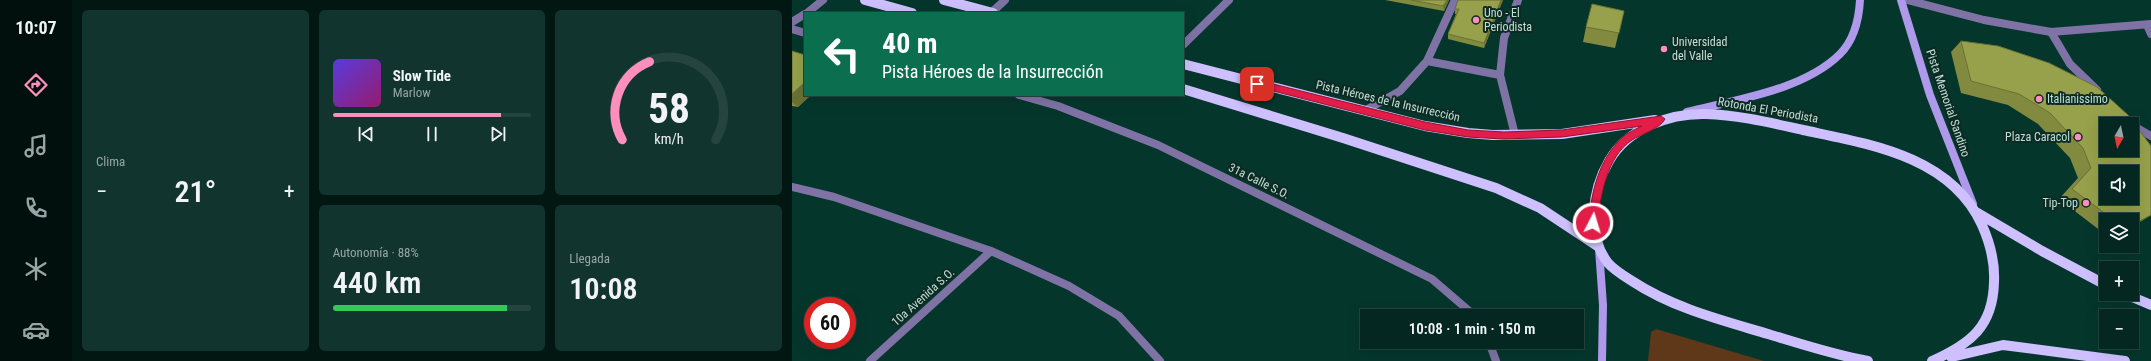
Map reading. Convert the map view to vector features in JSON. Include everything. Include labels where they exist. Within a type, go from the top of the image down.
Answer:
[{"type":"main road","points":[[865,0],[908,12]]},
{"type":"main road","points":[[946,0],[988,12]]},
{"type":"main road","points":[[1661,119],[1788,83],[1826,65],[1841,53],[1849,40],[1857,20],[1860,0]]},
{"type":"main road","name":"Pista Memorial Sandino","points":[[1902,0],[1930,95],[1976,212]]},
{"type":"main road","name":"Pista Héroes de la Insurrección","points":[[1184,64],[1452,131],[1515,135],[1562,134],[1661,119]]},
{"type":"main road","points":[[1184,89],[1328,133],[1496,188],[1540,208],[1599,247],[1604,294],[1605,323],[1602,361]]},
{"type":"main road","name":"Rotonda El Periodista","points":[[1868,361],[1827,352],[1686,310],[1653,294],[1630,280],[1606,262],[1599,247],[1595,232],[1594,213],[1604,170],[1618,146],[1627,138],[1661,119],[1698,114],[1734,116],[1855,140],[1886,148],[1915,160],[1945,179],[1968,198],[1976,212],[1987,236],[1994,265],[1995,282],[1992,305],[1980,331],[1966,345],[1934,361]]},
{"type":"main road","points":[[1976,212],[2042,252],[2099,281]]},
{"type":"main road","points":[[2139,300],[2151,305]]},
{"type":"main road","points":[[1934,361],[2003,346],[2125,361]]},
{"type":"street","points":[[808,12],[823,0]]},
{"type":"street","points":[[993,12],[1005,0]]},
{"type":"street","points":[[1184,44],[1229,0]]},
{"type":"street","points":[[1366,110],[1400,91],[1427,61],[1455,0]]},
{"type":"street","points":[[1515,135],[1500,75],[1504,38],[1518,0]]},
{"type":"street","points":[[1907,0],[1984,20],[2051,32],[2149,25],[2151,34]]},
{"type":"street","points":[[792,22],[804,15]]},
{"type":"street","points":[[792,29],[804,33]]},
{"type":"street","points":[[2051,32],[2071,68],[2106,98]]},
{"type":"street","points":[[1427,61],[1500,75]]},
{"type":"street","name":"31a Calle S.O.","points":[[1023,96],[1058,106],[1158,145],[1432,279],[1467,309]]},
{"type":"street","points":[[2139,128],[2151,136]]},
{"type":"street","points":[[792,187],[834,197],[991,251],[1069,286],[1119,316],[1160,361]]},
{"type":"street","name":"10a Avenida S.O.","points":[[870,361],[991,251]]},
{"type":"street","points":[[1492,349],[1496,361]]},
{"type":"shaded area","points":[[1656,329],[1764,361],[1648,361],[1651,332]]},
{"type":"building","points":[[1411,0],[1447,0],[1443,6]]},
{"type":"building","name":"Uno - El Periodista","points":[[1458,0],[1501,0],[1484,43],[1448,34],[1459,9],[1455,9]]},
{"type":"building","points":[[1592,4],[1624,11],[1619,33],[1586,27]]},
{"type":"building","points":[[1961,41],[1998,46],[2049,63],[2097,87],[2128,115],[2129,117],[2099,117],[2099,157],[2139,157],[2139,130],[2151,146],[2151,215],[2139,221],[2139,213],[2105,213],[2072,189],[2091,168],[2083,148],[2050,113],[2019,94],[1971,81]]},
{"type":"building","points":[[792,51],[804,55],[804,83],[792,94]]},
{"type":"place","name":"Uno - El Periodista","points":[[1476,20]]},
{"type":"place","name":"Universidad del Valle","points":[[1664,49]]},
{"type":"place","name":"Italianissimo","points":[[2039,99]]},
{"type":"place","name":"Plaza Caracol","points":[[2078,137]]},
{"type":"place","name":"Tip-Top","points":[[2086,203]]},
{"type":"route","points":[[1257,84],[1366,110],[1425,126],[1468,133],[1493,135],[1562,134],[1661,119],[1627,138],[1618,146],[1604,170],[1595,204],[1593,223]]}]
